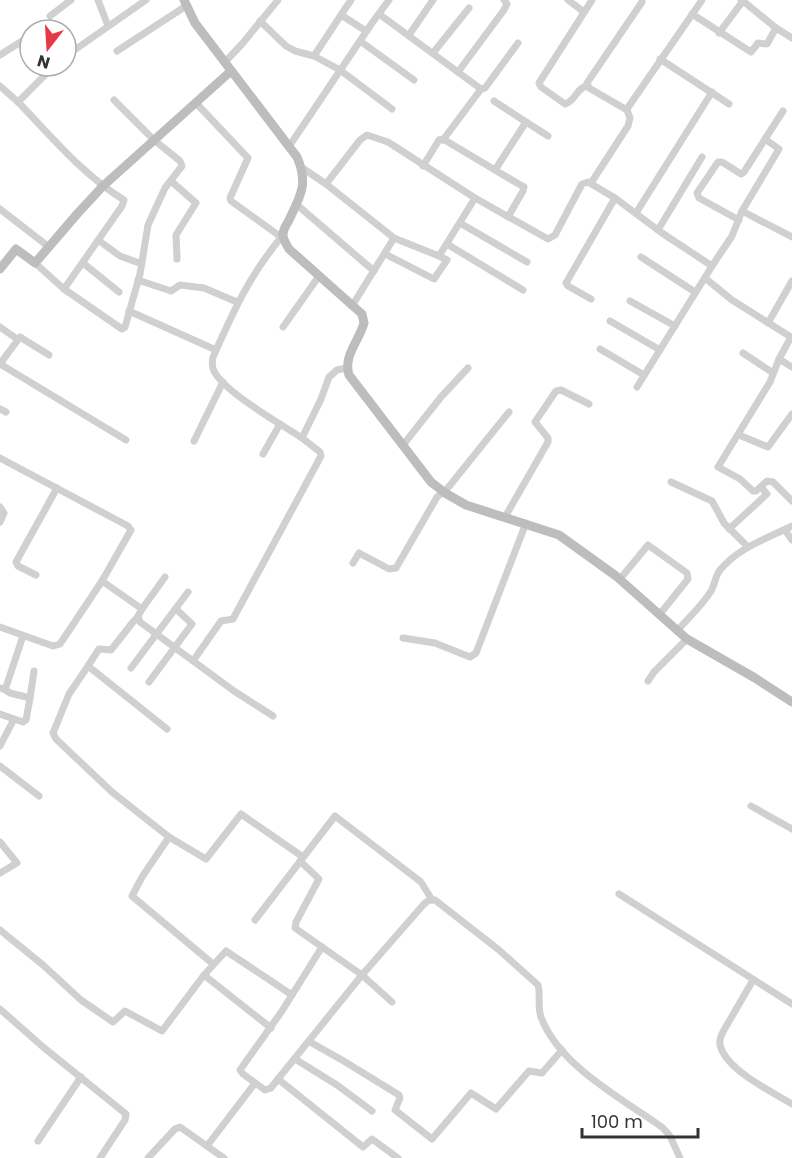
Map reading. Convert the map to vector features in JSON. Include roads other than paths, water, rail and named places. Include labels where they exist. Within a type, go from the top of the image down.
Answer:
[{"type":"street","points":[[50,16],[71,0]]},
{"type":"street","points":[[98,0],[108,26]]},
{"type":"street","points":[[78,45],[146,0]]},
{"type":"street","points":[[225,62],[278,0]]},
{"type":"street","points":[[314,56],[351,0]]},
{"type":"street","points":[[290,145],[389,0]]},
{"type":"street","points":[[409,35],[433,0]]},
{"type":"street","points":[[458,72],[504,10],[507,4],[504,0]]},
{"type":"street","points":[[568,0],[584,12]]},
{"type":"street","points":[[591,0],[539,83],[541,87],[565,104],[570,103],[580,88],[587,86],[627,110],[630,118],[628,126],[591,183]]},
{"type":"street","points":[[627,110],[702,0]]},
{"type":"street","points":[[719,33],[742,0],[792,38]]},
{"type":"street","points":[[587,86],[588,80],[642,2]]},
{"type":"street","points":[[117,51],[185,3],[195,23],[290,145],[301,167],[303,186],[282,236],[263,259],[237,302],[213,357],[212,365],[223,382],[302,438],[320,452],[321,456],[233,619],[221,621],[193,661]]},
{"type":"street","points":[[433,53],[469,8]]},
{"type":"street","points":[[379,14],[481,89]]},
{"type":"street","points":[[692,14],[749,53],[759,43],[767,44],[777,28]]},
{"type":"street","points":[[341,15],[366,31]]},
{"type":"street","points":[[260,21],[286,46],[314,56],[340,70],[392,109]]},
{"type":"street","points":[[360,41],[414,80]]},
{"type":"street","points":[[0,54],[18,43]]},
{"type":"street","points":[[423,166],[439,140],[443,140],[518,43]]},
{"type":"street","points":[[660,59],[729,104]]},
{"type":"street","points":[[35,263],[103,186],[231,71]]},
{"type":"street","points":[[18,102],[42,78]]},
{"type":"street","points":[[0,86],[75,161],[103,186],[124,200],[64,289]]},
{"type":"street","points":[[636,213],[712,93]]},
{"type":"street","points":[[0,268],[16,249],[64,289],[122,328],[125,327],[142,264],[148,225],[159,198],[182,168],[182,164],[114,100]]},
{"type":"street","points":[[494,101],[548,136]]},
{"type":"street","points":[[196,103],[248,158],[230,198],[231,201],[282,236],[289,249],[362,314],[364,323],[350,353],[346,368],[431,482],[442,492],[466,505],[559,535],[620,579],[687,639],[792,702]]},
{"type":"street","points":[[739,220],[699,198],[697,193],[718,162],[743,174],[783,111]]},
{"type":"street","points":[[495,170],[526,122]]},
{"type":"street","points":[[326,184],[360,140],[368,135],[388,142],[475,198],[545,238],[552,238],[582,184],[591,183],[712,266]]},
{"type":"street","points":[[637,387],[732,236],[742,211],[779,149],[765,139]]},
{"type":"street","points":[[443,140],[524,187],[508,217]]},
{"type":"street","points":[[658,230],[702,157]]},
{"type":"street","points":[[301,167],[394,238],[447,260],[434,279],[385,254]]},
{"type":"street","points":[[171,181],[196,203],[176,235],[177,259]]},
{"type":"street","points":[[439,256],[475,198]]},
{"type":"street","points":[[591,299],[566,283],[615,198]]},
{"type":"street","points":[[296,204],[374,271]]},
{"type":"street","points":[[0,209],[49,247]]},
{"type":"street","points":[[742,211],[792,237]]},
{"type":"street","points":[[460,223],[527,262]]},
{"type":"street","points":[[352,306],[394,238]]},
{"type":"street","points":[[98,240],[120,256],[142,264]]},
{"type":"street","points":[[447,244],[523,290]]},
{"type":"street","points":[[641,257],[695,292]]},
{"type":"street","points":[[83,263],[119,292]]},
{"type":"street","points":[[283,327],[319,276]]},
{"type":"street","points":[[705,278],[732,300],[791,338],[779,358],[770,382],[719,468],[740,479],[753,491],[767,481],[773,482],[792,501]]},
{"type":"street","points":[[138,280],[171,291],[180,285],[210,289],[237,302]]},
{"type":"street","points":[[768,323],[792,281]]},
{"type":"street","points":[[630,301],[675,326]]},
{"type":"street","points":[[129,311],[216,350]]},
{"type":"street","points":[[610,321],[660,350]]},
{"type":"street","points":[[0,327],[17,339]]},
{"type":"street","points":[[49,355],[22,337],[17,339],[0,364],[126,440]]},
{"type":"street","points":[[600,349],[644,375]]},
{"type":"street","points":[[743,353],[773,373]]},
{"type":"street","points":[[779,358],[792,367]]},
{"type":"street","points":[[302,438],[329,377],[337,370],[346,368]]},
{"type":"street","points":[[403,445],[441,397],[468,368]]},
{"type":"street","points":[[195,441],[223,382]]},
{"type":"street","points":[[505,517],[548,442],[548,438],[535,422],[556,391],[561,390],[589,405]]},
{"type":"street","points":[[353,563],[359,553],[389,569],[394,569],[437,496],[447,489],[509,412]]},
{"type":"street","points":[[739,435],[768,447],[792,414]]},
{"type":"street","points":[[263,454],[280,424]]},
{"type":"street","points":[[0,458],[130,528],[102,581],[60,644],[53,646],[0,627]]},
{"type":"street","points":[[671,482],[712,501],[718,515],[748,547]]},
{"type":"street","points":[[729,529],[767,495],[761,487]]},
{"type":"street","points":[[36,575],[18,566],[17,559],[57,488]]},
{"type":"street","points":[[0,507],[4,513],[0,522]]},
{"type":"street","points":[[403,638],[435,643],[472,656],[483,637],[526,523]]},
{"type":"street","points":[[677,631],[705,599],[720,570],[748,547],[762,538],[788,528],[792,540]]},
{"type":"street","points":[[620,579],[648,545],[687,573],[688,579],[660,614]]},
{"type":"street","points":[[165,577],[137,618],[111,650],[99,649],[69,694],[53,737],[112,792],[169,837],[206,859],[242,814],[301,859],[319,879],[295,927],[362,975],[392,1002]]},
{"type":"street","points":[[102,581],[142,609]]},
{"type":"street","points":[[131,668],[188,592]]},
{"type":"street","points":[[149,682],[176,648],[192,622],[176,609]]},
{"type":"street","points":[[137,618],[240,696],[273,716]]},
{"type":"street","points":[[23,636],[2,689],[30,698]]},
{"type":"street","points":[[648,681],[687,639]]},
{"type":"street","points":[[88,666],[166,729]]},
{"type":"street","points":[[0,714],[24,722],[34,671]]},
{"type":"street","points":[[0,746],[14,719]]},
{"type":"street","points":[[0,766],[39,796]]},
{"type":"street","points":[[751,806],[792,829]]},
{"type":"street","points":[[255,920],[337,816],[421,882],[432,900],[441,903],[538,985],[541,1019],[562,1050],[584,1072],[663,1128],[670,1136],[680,1158]]},
{"type":"street","points":[[169,837],[132,896],[213,964]]},
{"type":"street","points":[[0,842],[18,863],[0,873]]},
{"type":"street","points":[[619,894],[792,1004]]},
{"type":"street","points":[[322,947],[271,1028],[240,1070],[265,1090],[269,1089],[278,1079],[362,975],[424,904],[432,900]]},
{"type":"street","points":[[0,930],[81,1000],[113,1022],[125,1011],[162,1031],[224,952],[228,952],[292,995]]},
{"type":"street","points":[[204,975],[271,1028]]},
{"type":"street","points":[[753,980],[720,1038],[720,1047],[734,1065],[749,1078],[792,1104]]},
{"type":"street","points":[[1,1012],[127,1116],[100,1158]]},
{"type":"street","points":[[309,1042],[399,1095],[395,1110],[432,1139],[471,1093],[496,1109],[528,1071],[541,1073],[562,1050]]},
{"type":"street","points":[[295,1059],[337,1085],[372,1111]]},
{"type":"street","points":[[38,1141],[81,1077]]},
{"type":"street","points":[[278,1079],[362,1146],[365,1147],[372,1139],[398,1158]]},
{"type":"street","points":[[207,1146],[255,1083]]},
{"type":"street","points":[[148,1158],[177,1128],[182,1128],[224,1158]]}]
